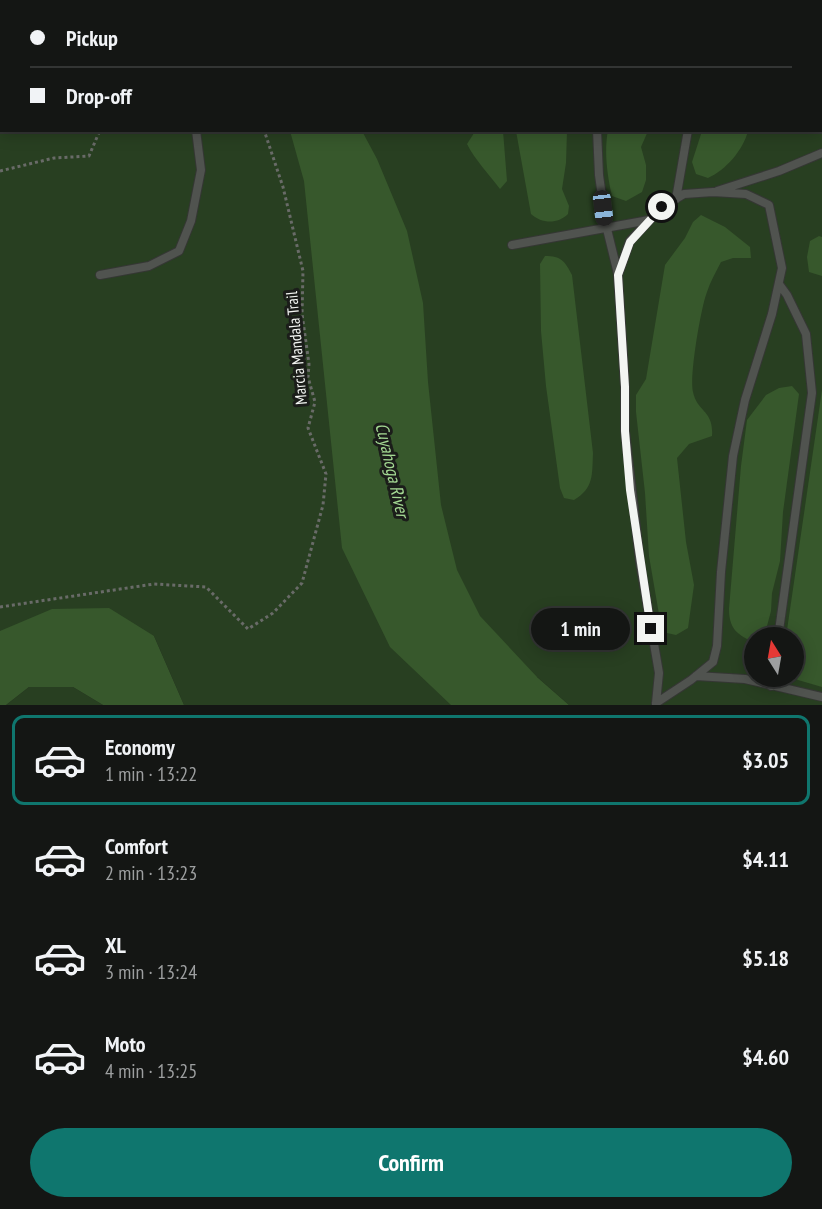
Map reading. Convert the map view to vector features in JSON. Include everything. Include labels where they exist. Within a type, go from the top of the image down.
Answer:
[{"type":"lane","points":[[100,275],[149,266],[179,251],[190,220],[201,170],[196,132]]},
{"type":"lane","points":[[597,132],[599,175],[606,228],[618,275],[625,387],[625,431],[640,562],[659,673],[656,704]]},
{"type":"lane","points":[[676,199],[688,132]]},
{"type":"lane","points":[[713,192],[779,171],[822,153]]},
{"type":"lane","points":[[618,275],[630,242],[662,207],[684,194],[713,192],[746,194],[769,205],[776,230],[782,268],[772,314],[745,400],[733,456],[721,572],[717,646],[713,662],[656,704]]},
{"type":"lane","points":[[512,245],[649,220]]},
{"type":"lane","points":[[779,284],[788,295],[806,334],[812,393],[780,627]]},
{"type":"lane","points":[[696,676],[744,679]]},
{"type":"lane","points":[[775,687],[822,698]]},
{"type":"path","points":[[0,171],[54,158],[89,156],[99,132]]},
{"type":"path","name":"Marcia Mandala Trail","points":[[0,607],[154,584],[206,587],[248,629],[273,613],[302,583],[324,505],[326,474],[308,428],[315,402],[308,377],[309,364],[302,314],[303,271],[283,187],[265,132]]},
{"type":"shaded area","points":[[0,132],[822,132],[822,705],[569,705],[537,677],[517,705],[184,705],[154,636],[0,631]]},
{"type":"shaded area","points":[[29,687],[73,687],[103,705],[6,705]]},
{"type":"water","name":"Cuyahoga River","points":[[290,132],[363,132],[377,159],[407,231],[423,303],[428,382],[441,505],[457,570],[480,616],[537,677],[569,705],[451,705],[390,647],[342,548],[304,181]]},
{"type":"water","points":[[475,132],[503,132],[507,181],[500,189],[478,161],[467,144]]},
{"type":"water","points":[[516,132],[567,132],[562,189],[569,206],[568,214],[560,220],[550,222],[540,220],[531,214]]},
{"type":"water","points":[[608,132],[648,132],[641,147],[646,165],[646,180],[642,192],[626,201],[612,196],[606,146]]},
{"type":"water","points":[[702,132],[748,132],[733,159],[708,178],[696,174],[692,162]]},
{"type":"water","points":[[701,215],[725,227],[750,247],[751,258],[733,258],[721,262],[708,288],[702,312],[692,384],[695,399],[710,421],[712,436],[689,444],[677,458],[686,542],[694,585],[688,628],[676,635],[667,633],[661,626],[649,556],[636,395],[646,379],[665,265],[685,238],[693,222]]},
{"type":"water","points":[[819,236],[822,237],[822,276],[809,272],[807,257],[810,241]]},
{"type":"water","points":[[545,256],[562,260],[572,275],[593,453],[589,486],[574,500],[564,498],[560,488],[546,386],[541,331],[540,264]]},
{"type":"water","points":[[792,386],[799,394],[783,512],[780,561],[767,626],[744,627],[744,638],[734,629],[730,621],[729,609],[747,420],[766,395],[779,388]]},
{"type":"water","points":[[822,390],[822,687],[804,682],[804,627],[787,627]]},
{"type":"water","points":[[109,608],[154,636],[184,705],[103,705],[73,687],[29,687],[6,705],[0,705],[0,631],[52,609]]},
{"type":"route","points":[[651,629],[630,490],[618,275],[630,242],[662,207]]}]
